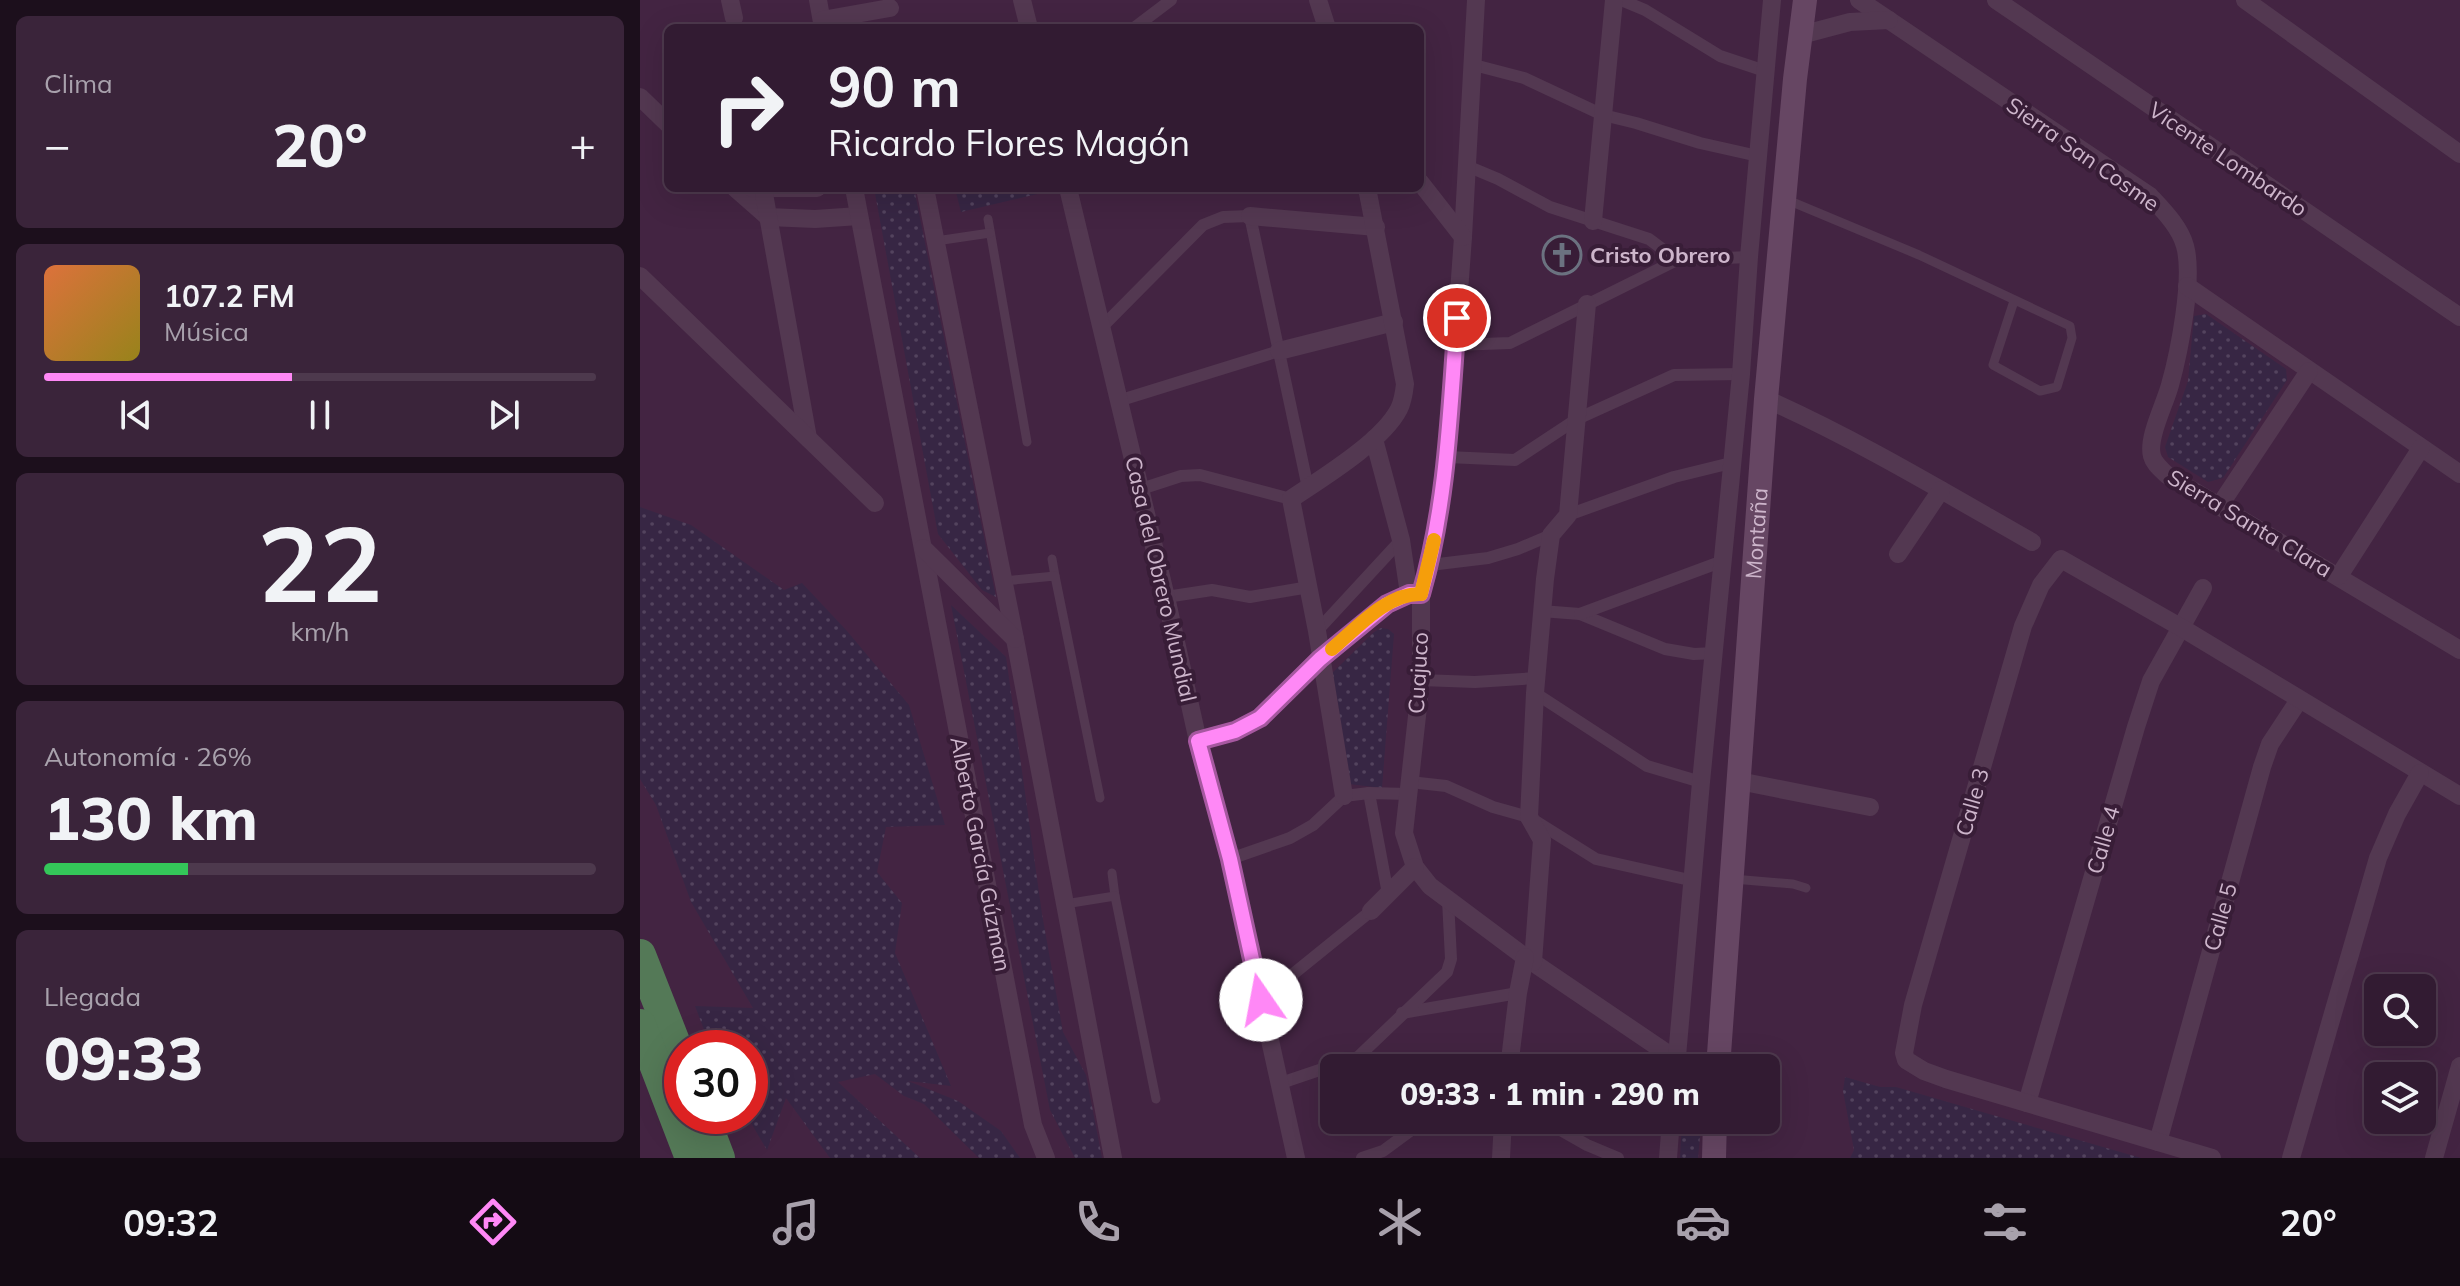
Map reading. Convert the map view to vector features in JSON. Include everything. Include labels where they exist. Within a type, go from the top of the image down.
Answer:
[{"type":"highway","points":[[640,955],[669,1030]]},
{"type":"highway","points":[[640,1025],[691,1158]]},
{"type":"highway","points":[[710,1134],[719,1158]]},
{"type":"main road","name":"Montaña","points":[[1719,1054],[1766,399],[1805,0]]},
{"type":"main road","points":[[1714,1156],[1715,1134]]},
{"type":"street","points":[[818,0],[822,24],[889,4],[893,24]]},
{"type":"street","points":[[1022,0],[1028,24]]},
{"type":"street","points":[[1139,24],[1171,0]]},
{"type":"street","points":[[1318,0],[1326,24]]},
{"type":"street","name":"Cuajuco","points":[[1476,0],[1447,457],[1430,565],[1415,594],[1421,680],[1404,833],[1415,867],[1430,886],[1663,1054]]},
{"type":"street","points":[[1593,221],[1614,0]]},
{"type":"street","points":[[1621,0],[1645,10],[1720,56],[1795,79]]},
{"type":"street","name":"Montaña","points":[[1679,1054],[1772,0]]},
{"type":"street","name":"Sierra San Cosme","points":[[1859,0],[2150,196],[2175,226],[2185,246],[2187,286]]},
{"type":"street","name":"Vicente Lombardo","points":[[1996,0],[2460,317]]},
{"type":"street","points":[[2245,0],[2460,154]]},
{"type":"street","points":[[1801,35],[1850,22],[1889,20]]},
{"type":"street","points":[[1474,65],[1524,78],[1603,115],[1758,156]]},
{"type":"street","points":[[640,97],[664,120]]},
{"type":"street","points":[[1467,166],[1550,207],[1649,239],[1677,260]]},
{"type":"street","points":[[1424,187],[1463,237]]},
{"type":"street","points":[[740,192],[768,217],[815,219],[859,216]]},
{"type":"street","points":[[760,192],[768,217],[808,438]]},
{"type":"street","name":"Alberto García Gúzman","points":[[855,192],[1030,1109],[1046,1158]]},
{"type":"street","points":[[926,192],[1004,581],[1113,1158]]},
{"type":"street","name":"Casa del Obrero Mundial","points":[[1074,192],[1100,329],[1141,489],[1198,741],[1230,859],[1296,1158]]},
{"type":"street","points":[[1141,489],[1181,476],[1200,475],[1291,499],[1374,439],[1398,411],[1405,384],[1368,192]]},
{"type":"street","points":[[1100,329],[1203,225],[1223,217],[1250,216],[1376,227]]},
{"type":"street","points":[[1250,216],[1308,488]]},
{"type":"street","points":[[1455,345],[1510,343],[1677,260],[1749,257]]},
{"type":"street","points":[[640,276],[875,503]]},
{"type":"street","points":[[2187,286],[2460,474]]},
{"type":"street","name":"Sierra Santa Clara","points":[[2187,286],[2170,386],[2152,441],[2152,455],[2158,467],[2455,647]]},
{"type":"street","points":[[1568,515],[1587,304]]},
{"type":"street","points":[[1118,401],[1279,351],[1394,322]]},
{"type":"street","points":[[1744,331],[1772,334]]},
{"type":"street","points":[[2220,505],[2309,371]]},
{"type":"street","points":[[1447,457],[1515,460],[1577,419],[1674,375],[1741,374]]},
{"type":"street","points":[[1766,399],[1817,422],[2032,542]]},
{"type":"street","points":[[1198,741],[1235,731],[1260,718],[1320,659],[1387,604],[1415,594],[1374,439]]},
{"type":"street","points":[[2339,576],[2421,448]]},
{"type":"street","points":[[1430,565],[1488,558],[1518,549],[1551,535],[1568,515],[1674,477],[1731,463]]},
{"type":"street","points":[[1898,554],[1941,490]]},
{"type":"street","points":[[1291,499],[1317,631],[1344,796]]},
{"type":"street","points":[[1511,1054],[1518,993],[1529,959],[1542,840],[1529,817],[1541,611],[1551,535]]},
{"type":"street","points":[[1317,631],[1401,540]]},
{"type":"street","points":[[923,548],[1015,639]]},
{"type":"street","name":"Calle 3","points":[[2027,1103],[1924,1071],[1906,1060],[1904,1053],[1913,1005],[2023,626],[2041,585],[2061,559],[2182,628]]},
{"type":"street","points":[[1580,614],[1723,561]]},
{"type":"street","points":[[1166,597],[1212,590],[1250,597],[1309,587]]},
{"type":"street","name":"Calle 4","points":[[2027,1103],[2151,681],[2203,588]]},
{"type":"street","points":[[1541,611],[1580,614],[1665,649],[1694,654],[1715,653]]},
{"type":"street","points":[[2182,628],[2460,796]]},
{"type":"street","points":[[2455,647],[2460,628]]},
{"type":"street","points":[[1421,680],[1536,685],[1647,766],[1701,782]]},
{"type":"street","name":"Calle 5","points":[[2158,1142],[2262,767],[2270,744],[2299,700]]},
{"type":"street","points":[[2291,1158],[2378,858],[2397,814],[2420,773]]},
{"type":"street","points":[[1739,781],[1870,807]]},
{"type":"street","points":[[1230,859],[1290,838],[1313,825],[1344,796],[1446,786],[1493,807],[1529,817],[1596,859],[1694,881]]},
{"type":"street","points":[[1369,793],[1388,894]]},
{"type":"street","points":[[1261,1000],[1371,911],[1415,867]]},
{"type":"street","points":[[1278,1084],[1358,1057],[1447,972],[1451,959],[1448,900]]},
{"type":"street","points":[[1402,1013],[1518,993]]},
{"type":"street","points":[[2434,1158],[2460,1066]]},
{"type":"street","points":[[2027,1103],[2212,1158]]},
{"type":"street","points":[[1362,1158],[1383,1151],[1406,1134]]},
{"type":"street","points":[[1501,1158],[1502,1134]]},
{"type":"street","points":[[1568,1134],[1618,1158]]},
{"type":"street","points":[[1668,1158],[1670,1134]]},
{"type":"lane","points":[[1785,199],[1919,255],[2070,326],[2072,338],[2057,387],[2040,391],[1993,365],[2014,301]]},
{"type":"lane","points":[[988,219],[1027,442]]},
{"type":"lane","points":[[936,241],[990,233]]},
{"type":"lane","points":[[1052,559],[1100,798]]},
{"type":"lane","points":[[1004,581],[1055,576]]},
{"type":"lane","points":[[1112,873],[1156,1099]]},
{"type":"lane","points":[[1730,879],[1793,884],[1806,888]]},
{"type":"lane","points":[[1065,904],[1115,896]]},
{"type":"shaded area","points":[[875,192],[915,192],[996,597],[982,590],[938,534]]},
{"type":"shaded area","points":[[956,192],[1046,192],[961,212]]},
{"type":"shaded area","points":[[2206,314],[2286,369],[2287,380],[2223,478],[2208,482],[2168,457],[2165,447],[2188,381],[2194,316]]},
{"type":"shaded area","points":[[640,507],[691,525],[784,590],[802,583],[909,705],[945,825],[886,827],[877,872],[902,903],[895,953],[951,1086],[908,1081],[958,1101],[1001,1131],[1020,1158],[979,1158],[924,1104],[904,1096],[875,1074],[838,1082],[920,1158],[830,1158],[786,1098],[767,1150],[758,1134],[768,1134],[768,1030],[704,1030],[695,1006],[753,1008],[691,902],[656,805],[640,779]]},
{"type":"shaded area","points":[[951,605],[1006,657],[1042,914],[1063,1032],[1086,1075],[1102,1158],[1075,1158],[1050,1110]]},
{"type":"shaded area","points":[[1381,628],[1394,634],[1382,788],[1349,784],[1327,678]]},
{"type":"shaded area","points":[[1845,1077],[1880,1087],[1896,1087],[2141,1158],[1850,1158],[1854,1150],[1843,1091]]},
{"type":"shaded area","points":[[1681,1134],[1700,1134],[1698,1158],[1680,1158]]},
{"type":"slow traffic","points":[[1332,649],[1387,604],[1409,594],[1421,594],[1434,540]]},
{"type":"place","name":"Cristo Obrero","points":[[1562,255]]},
{"type":"route","points":[[1261,1000],[1230,859],[1198,741],[1235,731],[1260,718],[1320,659],[1387,604],[1409,594],[1421,594],[1430,565],[1447,457],[1457,318]]}]
